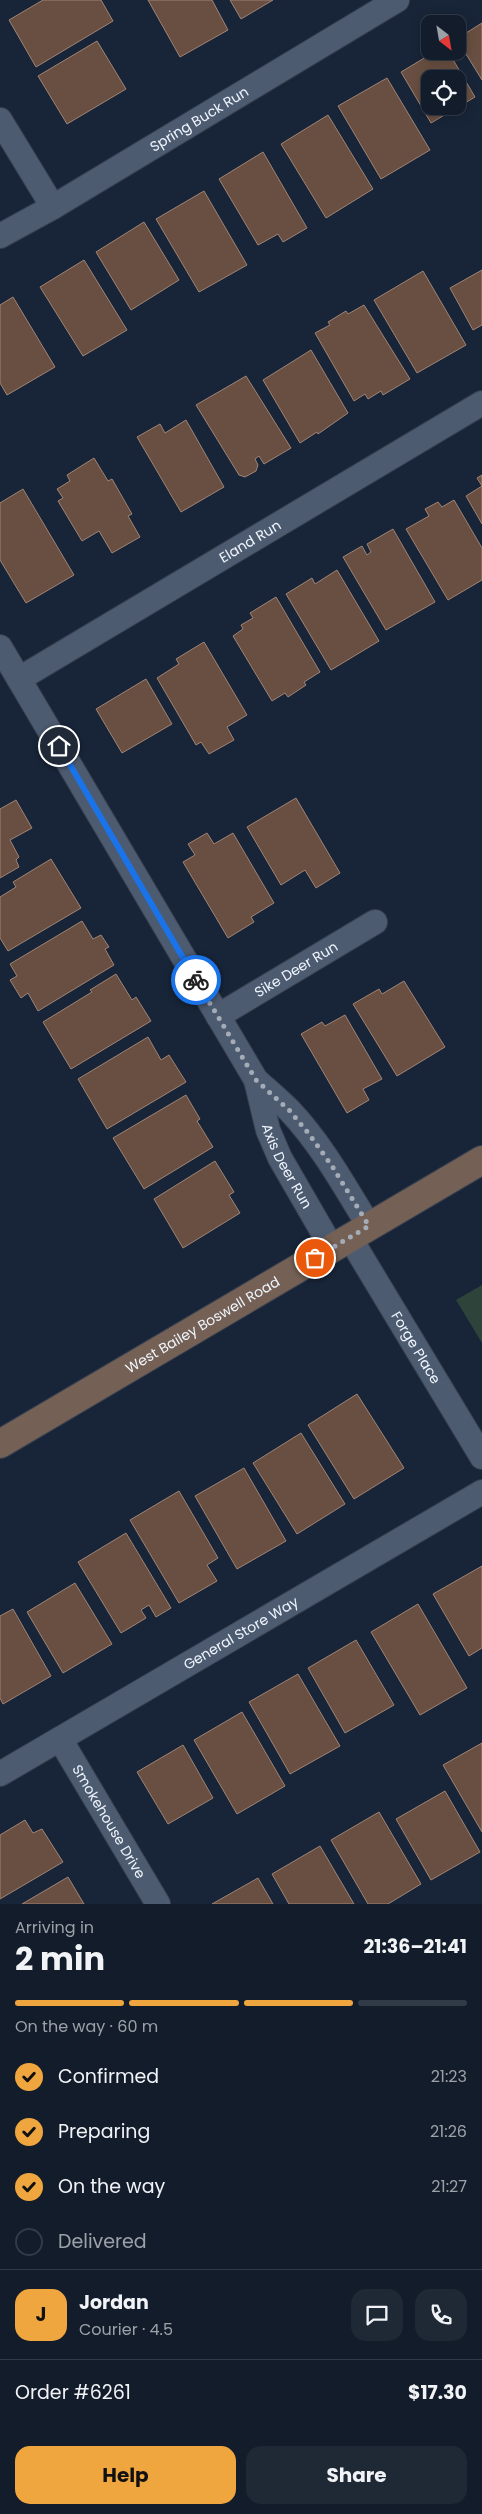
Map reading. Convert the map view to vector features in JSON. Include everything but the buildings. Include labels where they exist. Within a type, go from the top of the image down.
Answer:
[{"type":"main road","name":"West Bailey Boswell Road","points":[[0,1444],[482,1160]]},
{"type":"street","name":"Spring Buck Run","points":[[0,236],[53,208],[397,0]]},
{"type":"street","points":[[0,120],[53,208]]},
{"type":"street","name":"Eland Run","points":[[19,679],[482,404]]},
{"type":"street","name":"Axis Deer Run","points":[[0,647],[256,1080],[290,1111],[332,1166],[350,1238]]},
{"type":"street","name":"Sike Deer Run","points":[[218,1016],[375,922]]},
{"type":"street","name":"Axis Deer Run","points":[[256,1080],[268,1130],[280,1158],[350,1238]]},
{"type":"street","name":"Forge Place","points":[[350,1238],[482,1457]]},
{"type":"street","name":"General Store Way","points":[[0,1774],[482,1492]]},
{"type":"street","name":"Smokehouse Drive","points":[[60,1739],[158,1904]]},
{"type":"green space","points":[[482,1285],[482,1343],[456,1300]]},
{"type":"way so far","points":[[196,980],[256,1080],[290,1111],[309,1134],[332,1166],[369,1226],[315,1258]]},
{"type":"route","points":[[59,746],[196,980]]}]
